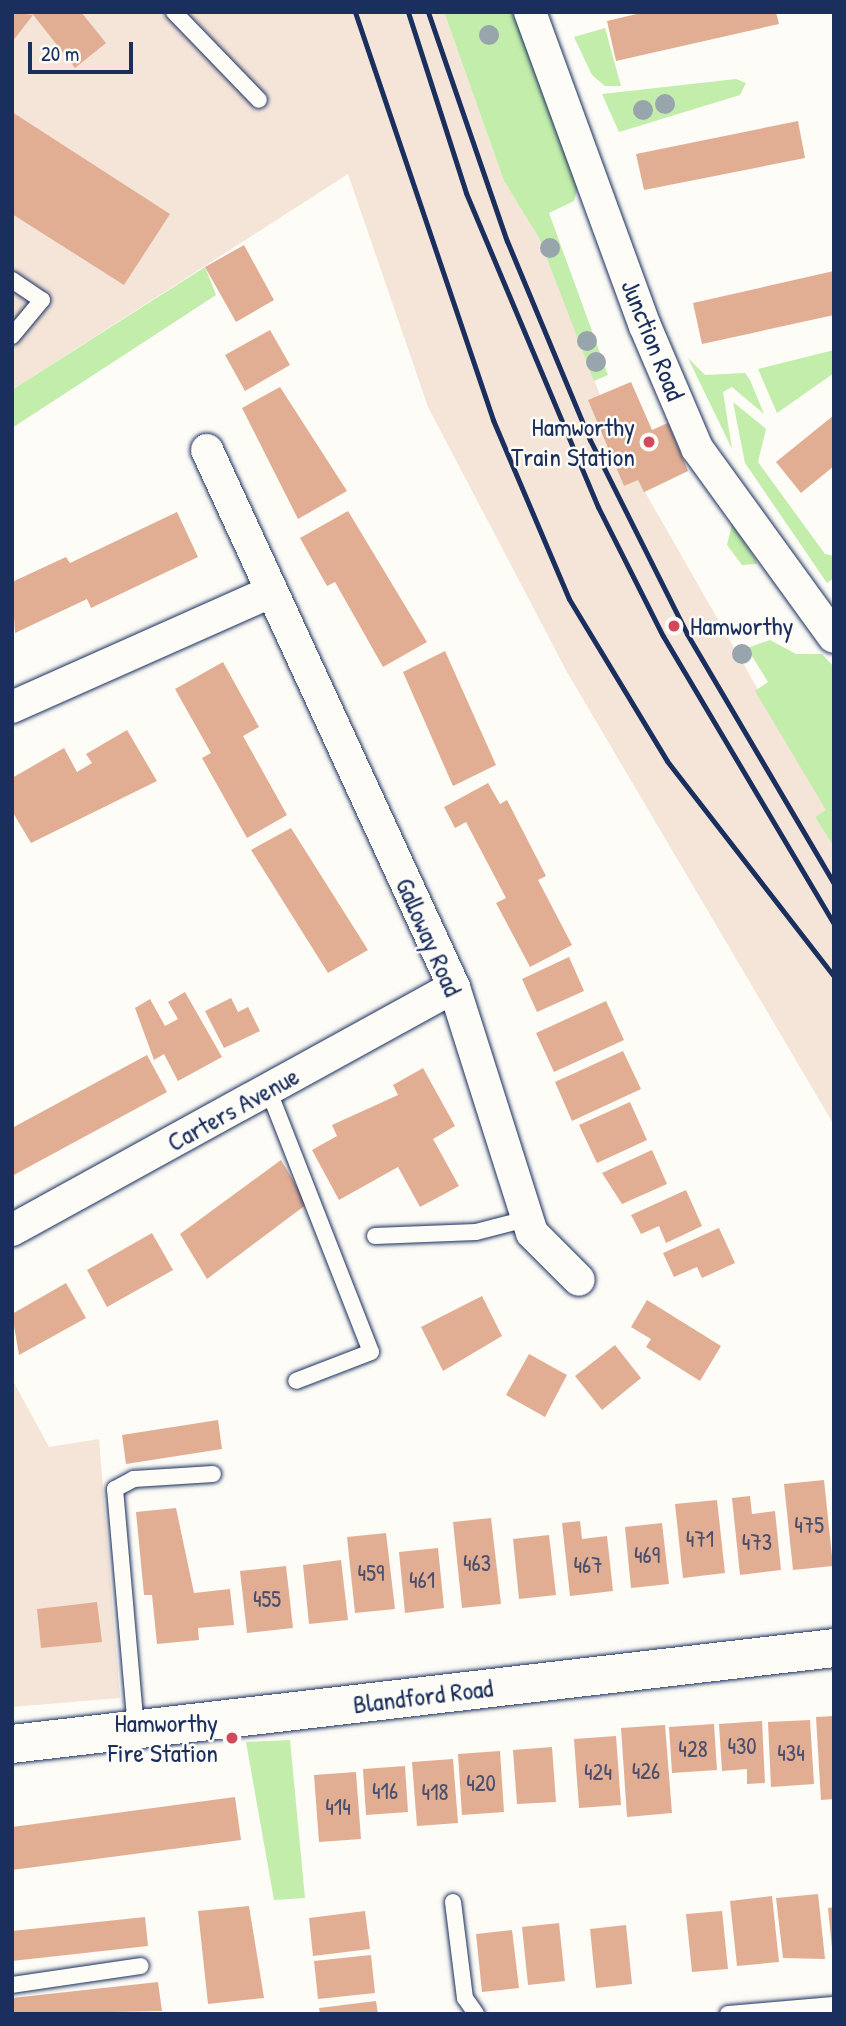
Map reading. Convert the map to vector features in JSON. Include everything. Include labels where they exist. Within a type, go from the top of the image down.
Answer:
[{"type":"main road","name":"Blandford Road","points":[[12,1744],[834,1648]]},
{"type":"street","name":"Junction Road","points":[[530,12],[645,326],[697,448],[834,637]]},
{"type":"street","name":"Galloway Road","points":[[207,450],[270,592],[454,987],[526,1219],[579,1280]]},
{"type":"street","points":[[12,708],[270,592]]},
{"type":"street","name":"Carters Avenue","points":[[12,1230],[454,987]]},
{"type":"lane","points":[[174,12],[259,100]]},
{"type":"lane","points":[[12,280],[42,300],[12,335]]},
{"type":"lane","points":[[268,1089],[371,1352],[296,1381]]},
{"type":"lane","points":[[375,1236],[476,1232],[526,1219]]},
{"type":"lane","points":[[136,1729],[115,1489],[134,1479],[214,1474]]},
{"type":"lane","points":[[453,1902],[465,1998],[476,2014]]},
{"type":"lane","points":[[12,1985],[141,1966]]},
{"type":"lane","points":[[728,2014],[834,2006]]},
{"type":"shaded area","points":[[12,12],[444,12],[504,181],[539,238],[600,395],[631,382],[652,430],[668,423],[688,471],[645,492],[827,810],[815,817],[834,847],[834,1125],[567,672],[428,407],[348,174],[12,390]]},
{"type":"shaded area","points":[[12,1379],[49,1447],[99,1439],[120,1698],[12,1707]]},
{"type":"green space","points":[[444,12],[515,12],[578,188],[574,201],[549,213],[608,375],[594,381],[539,238],[504,181]]},
{"type":"green space","points":[[605,28],[621,86],[605,86],[592,75],[574,37]]},
{"type":"green space","points":[[736,79],[746,83],[740,95],[619,132],[602,94]]},
{"type":"green space","points":[[205,267],[216,295],[12,428],[12,390]]},
{"type":"green space","points":[[834,350],[834,373],[777,413],[758,369]]},
{"type":"green space","points":[[688,358],[705,375],[745,373],[750,380],[764,414],[732,387],[723,392],[732,449]]},
{"type":"green space","points":[[733,402],[766,429],[758,462],[825,554],[834,556],[834,578],[827,583],[745,463]]},
{"type":"green space","points":[[732,524],[757,564],[742,565],[727,545]]},
{"type":"green space","points":[[770,640],[796,654],[822,654],[834,667],[834,847],[815,817],[826,810],[755,691],[768,682],[747,648]]},
{"type":"green space","points":[[290,1740],[305,1898],[274,1900],[246,1742]]},
{"type":"building","points":[[12,12],[33,15],[12,42]]},
{"type":"building","points":[[31,12],[81,12],[106,43],[75,68]]},
{"type":"building","points":[[645,12],[776,12],[779,24],[616,61],[607,21]]},
{"type":"building","points":[[12,112],[170,214],[124,285],[12,214]]},
{"type":"building","points":[[798,121],[805,158],[644,190],[636,154]]},
{"type":"building","points":[[244,245],[274,300],[236,322],[205,267]]},
{"type":"building","points":[[834,271],[834,315],[702,344],[693,303]]},
{"type":"building","points":[[270,330],[290,365],[245,391],[225,355]]},
{"type":"building","name":"Hamworthy Train Station","points":[[631,382],[652,430],[668,423],[688,471],[644,492],[638,480],[624,486],[588,400]]},
{"type":"building","points":[[280,387],[347,491],[298,519],[242,408]]},
{"type":"building","points":[[834,415],[834,466],[801,493],[776,462]]},
{"type":"building","points":[[348,511],[427,642],[383,667],[335,582],[327,586],[300,538]]},
{"type":"building","points":[[177,512],[198,557],[91,608],[87,599],[15,633],[12,582],[66,557],[70,563]]},
{"type":"building","points":[[445,651],[496,765],[453,786],[403,672]]},
{"type":"building","points":[[223,662],[259,727],[243,736],[287,815],[247,838],[202,758],[211,753],[175,689]]},
{"type":"building","points":[[127,730],[157,781],[31,843],[12,811],[12,778],[64,748],[77,772],[92,763],[86,754]]},
{"type":"building","points":[[488,783],[500,804],[507,800],[546,876],[538,880],[572,945],[530,967],[496,903],[506,898],[466,822],[455,828],[444,807]]},
{"type":"building","points":[[291,828],[368,950],[328,973],[251,850]]},
{"type":"building","points":[[569,957],[584,991],[537,1012],[522,979]]},
{"type":"building","points":[[185,992],[222,1057],[178,1081],[164,1054],[154,1060],[135,1008],[150,999],[165,1026],[178,1019],[168,1002]]},
{"type":"building","points":[[231,998],[238,1012],[248,1007],[260,1031],[224,1048],[205,1011]]},
{"type":"building","points":[[606,1001],[624,1040],[554,1072],[536,1033]]},
{"type":"building","points":[[623,1051],[641,1089],[572,1121],[555,1082]]},
{"type":"building","points":[[147,1055],[167,1092],[12,1176],[12,1128]]},
{"type":"building","points":[[423,1068],[455,1126],[433,1139],[459,1186],[420,1207],[398,1167],[339,1200],[312,1150],[337,1136],[332,1125],[398,1095],[393,1085]]},
{"type":"building","points":[[630,1102],[647,1140],[597,1163],[579,1125]]},
{"type":"building","points":[[652,1150],[667,1184],[622,1204],[602,1173]]},
{"type":"building","points":[[281,1160],[307,1204],[207,1279],[180,1234]]},
{"type":"building","points":[[686,1190],[702,1226],[666,1243],[659,1226],[641,1234],[631,1215]]},
{"type":"building","points":[[719,1228],[735,1263],[702,1278],[697,1267],[674,1277],[663,1253]]},
{"type":"building","points":[[152,1233],[173,1270],[107,1307],[87,1270]]},
{"type":"building","points":[[66,1283],[86,1318],[19,1355],[12,1314]]},
{"type":"building","points":[[482,1296],[502,1336],[443,1371],[421,1327]]},
{"type":"building","points":[[647,1300],[721,1346],[700,1381],[646,1347],[651,1339],[631,1327]]},
{"type":"building","points":[[615,1345],[641,1378],[602,1410],[575,1376]]},
{"type":"building","points":[[529,1354],[567,1375],[545,1417],[506,1395]]},
{"type":"building","points":[[218,1420],[222,1449],[126,1464],[122,1435]]},
{"type":"building","points":[[824,1480],[833,1566],[793,1570],[784,1484]]},
{"type":"building","points":[[750,1496],[752,1514],[775,1511],[781,1570],[740,1575],[732,1498]]},
{"type":"building","points":[[717,1500],[725,1573],[683,1578],[675,1504]]},
{"type":"building","points":[[176,1508],[194,1593],[230,1589],[234,1625],[198,1628],[199,1640],[157,1644],[152,1595],[144,1595],[136,1512]]},
{"type":"building","points":[[491,1518],[501,1604],[462,1608],[453,1522]]},
{"type":"building","points":[[580,1521],[582,1539],[607,1536],[613,1591],[570,1596],[562,1523]]},
{"type":"building","points":[[662,1523],[669,1584],[631,1588],[625,1527]]},
{"type":"building","points":[[386,1533],[395,1609],[355,1613],[347,1537]]},
{"type":"building","points":[[549,1535],[556,1595],[519,1599],[513,1539]]},
{"type":"building","points":[[438,1548],[444,1608],[405,1613],[399,1552]]},
{"type":"building","points":[[341,1560],[348,1620],[309,1624],[303,1565]]},
{"type":"building","points":[[286,1566],[293,1628],[247,1633],[240,1571]]},
{"type":"building","points":[[97,1602],[102,1642],[41,1648],[37,1609]]},
{"type":"building","points":[[834,1716],[834,1799],[821,1800],[816,1717]]},
{"type":"building","points":[[810,1720],[814,1784],[771,1787],[768,1722]]},
{"type":"building","points":[[762,1721],[765,1783],[747,1784],[747,1769],[722,1771],[719,1724]]},
{"type":"building","points":[[714,1724],[717,1770],[672,1773],[669,1727]]},
{"type":"building","points":[[665,1725],[672,1813],[627,1817],[621,1728]]},
{"type":"building","points":[[616,1736],[621,1805],[579,1808],[574,1739]]},
{"type":"building","points":[[552,1747],[556,1802],[517,1804],[513,1750]]},
{"type":"building","points":[[500,1751],[504,1812],[462,1815],[458,1754]]},
{"type":"building","points":[[453,1759],[458,1823],[417,1826],[412,1762]]},
{"type":"building","points":[[405,1766],[408,1812],[366,1815],[363,1769]]},
{"type":"building","points":[[356,1772],[361,1839],[319,1842],[314,1775]]},
{"type":"building","points":[[235,1797],[241,1840],[12,1870],[12,1827]]},
{"type":"building","points":[[818,1894],[825,1959],[783,1958],[776,1898]]},
{"type":"building","points":[[772,1896],[779,1962],[737,1966],[730,1901]]},
{"type":"building","points":[[249,1906],[264,1998],[208,2004],[198,1911]]},
{"type":"building","points":[[834,1907],[834,1947],[832,1948],[828,1908]]},
{"type":"building","points":[[365,1911],[370,1949],[313,1956],[309,1918]]},
{"type":"building","points":[[722,1911],[728,1969],[692,1972],[686,1914]]},
{"type":"building","points":[[145,1917],[148,1946],[12,1961],[12,1931]]},
{"type":"building","points":[[559,1923],[565,1981],[528,1985],[522,1927]]},
{"type":"building","points":[[626,1925],[632,1984],[596,1988],[590,1929]]},
{"type":"building","points":[[512,1930],[519,1988],[482,1992],[476,1934]]},
{"type":"building","points":[[371,1955],[375,1993],[318,1999],[314,1961]]},
{"type":"building","points":[[158,1982],[162,2011],[12,2014],[12,1998]]},
{"type":"building","points":[[376,2001],[378,2014],[320,2014],[319,2008]]},
{"type":"railway","points":[[355,12],[493,420],[569,599],[667,761],[834,976]]},
{"type":"railway","points":[[408,12],[466,193],[598,507],[663,636],[834,924]]},
{"type":"railway","points":[[428,12],[507,241],[590,440],[687,634],[834,884]]},
{"type":"place","name":"Hamworthy Train Station","points":[[649,442]]},
{"type":"place","name":"Hamworthy","points":[[674,626]]},
{"type":"place","name":"Hamworthy Fire Station","points":[[232,1738]]}]
